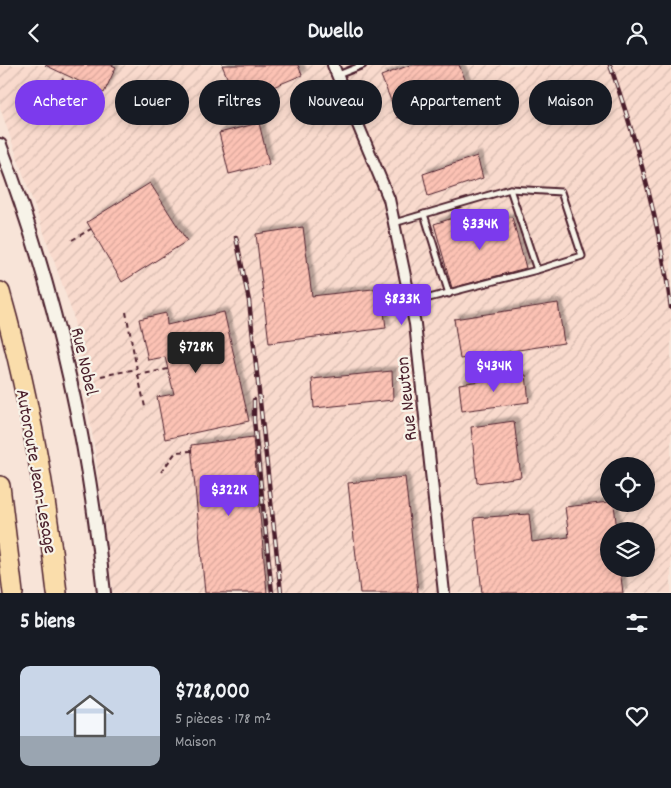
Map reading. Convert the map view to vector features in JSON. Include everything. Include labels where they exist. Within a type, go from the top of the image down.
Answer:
[{"type":"highway","name":"Autoroute Jean-Lesage","points":[[0,291],[20,369],[38,453],[57,593]]},
{"type":"highway","points":[[0,486],[13,593]]},
{"type":"street","name":"Rue Newton","points":[[333,65],[389,199],[416,333],[444,593]]},
{"type":"street","name":"Rue Nobel","points":[[0,145],[40,263],[72,384],[90,479],[104,593]]},
{"type":"lane","points":[[337,75],[363,65]]},
{"type":"lane","points":[[394,223],[510,189],[561,192],[582,256],[537,270],[410,303]]},
{"type":"lane","points":[[510,189],[537,270]]},
{"type":"lane","points":[[424,215],[449,294]]},
{"type":"path","points":[[62,80],[65,75]]},
{"type":"path","points":[[72,240],[91,229]]},
{"type":"path","points":[[126,312],[144,407]]},
{"type":"path","points":[[101,376],[137,369]]},
{"type":"path","points":[[138,375],[168,369]]},
{"type":"path","points":[[161,472],[176,452],[192,451]]},
{"type":"shaded area","points":[[0,65],[671,65],[671,593],[113,593],[95,451],[73,315],[0,108]]},
{"type":"building","points":[[45,65],[111,65],[116,67],[105,91],[105,80],[77,80]]},
{"type":"building","points":[[222,65],[298,65],[302,75],[280,84],[280,80],[228,80]]},
{"type":"building","points":[[410,65],[459,65],[465,80],[392,80],[392,103],[381,76]]},
{"type":"building","points":[[251,125],[259,125],[269,164],[229,174],[219,133]]},
{"type":"building","points":[[477,156],[483,178],[428,196],[423,174]]},
{"type":"building","points":[[150,183],[187,241],[122,282],[87,222]]},
{"type":"building","points":[[512,217],[526,268],[452,288],[434,224],[453,218],[455,232]]},
{"type":"building","points":[[303,227],[312,296],[381,288],[386,328],[269,343],[256,234]]},
{"type":"building","points":[[558,303],[564,343],[460,359],[454,319]]},
{"type":"building","points":[[224,312],[249,421],[165,439],[157,397],[174,394],[165,357],[148,360],[139,319],[166,313],[167,325]]},
{"type":"building","points":[[392,371],[393,400],[314,408],[312,379]]},
{"type":"building","points":[[526,375],[529,402],[462,411],[459,384]]},
{"type":"building","points":[[514,421],[521,477],[477,483],[471,427]]},
{"type":"building","points":[[253,437],[267,593],[205,593],[191,445]]},
{"type":"building","points":[[405,477],[418,593],[360,593],[348,483]]},
{"type":"building","points":[[600,503],[600,512],[615,512],[616,522],[600,522],[600,577],[621,577],[623,593],[482,593],[474,518],[529,514],[532,542],[569,537],[565,507]]},
{"type":"railway","points":[[610,65],[647,185],[661,246],[671,308]]},
{"type":"railway","points":[[236,237],[249,301],[281,593]]},
{"type":"railway","points":[[254,400],[254,420],[272,593]]}]
